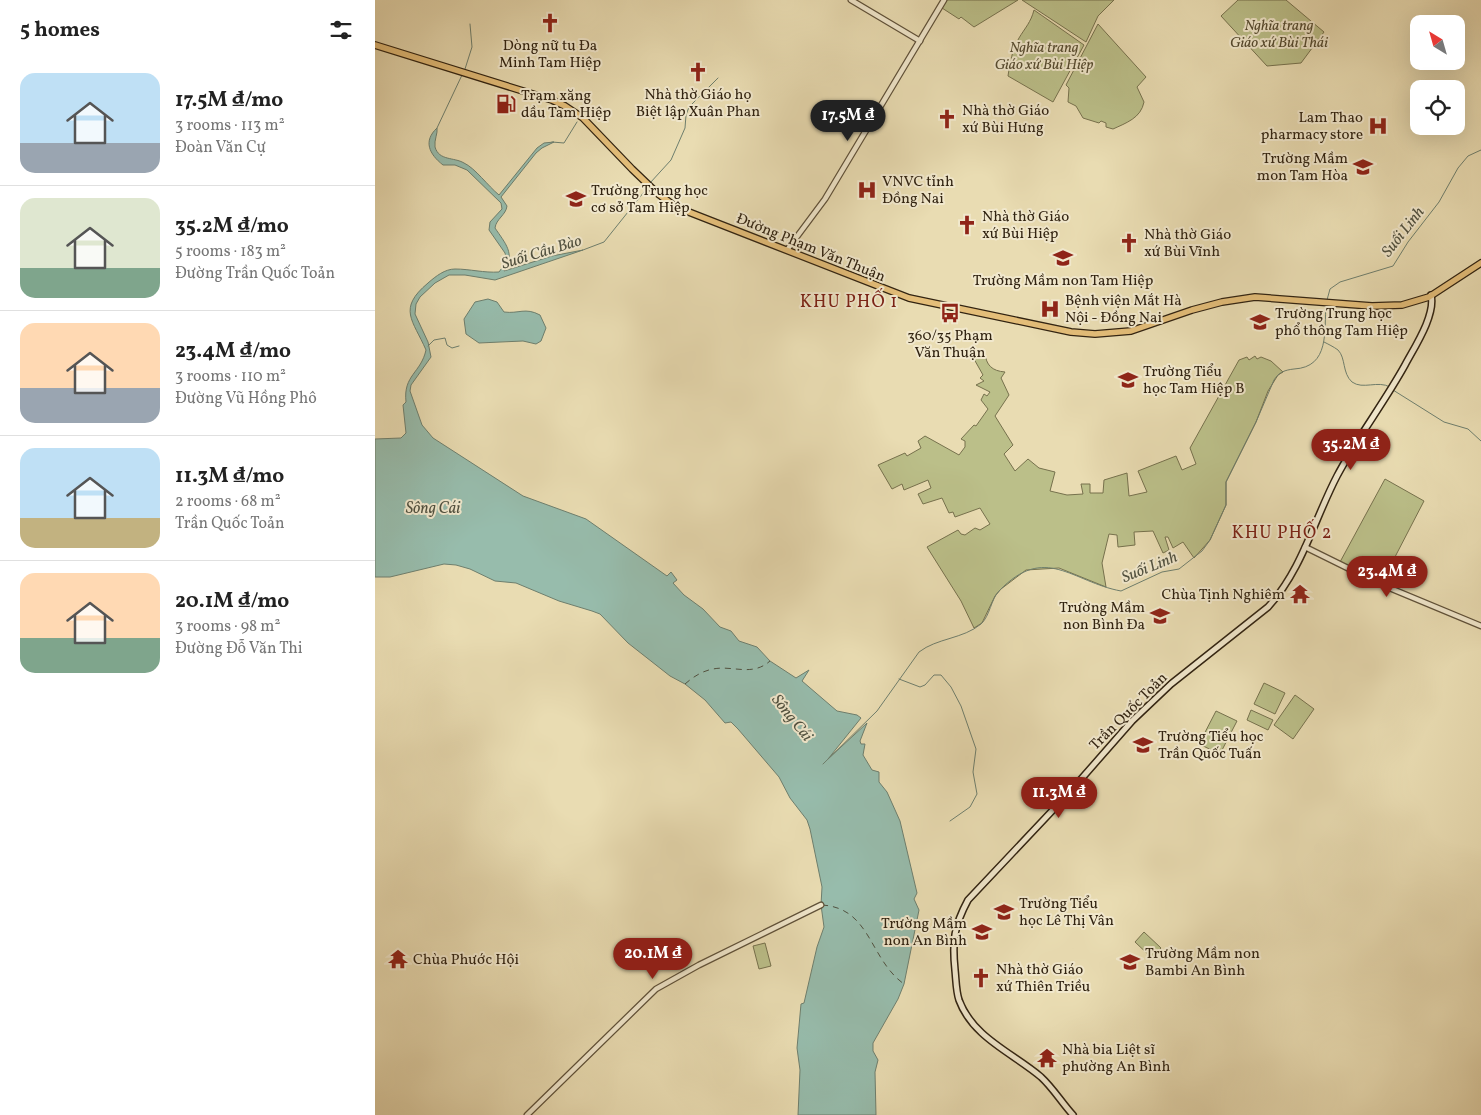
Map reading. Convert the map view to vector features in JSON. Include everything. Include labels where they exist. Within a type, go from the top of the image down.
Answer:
[{"type":"main road","name":"Đường Phạm Văn Thuận","points":[[375,45],[552,100],[583,118],[649,185],[676,207],[909,298],[958,310],[1087,334],[1105,335],[1131,330],[1192,310],[1255,296],[1331,303],[1395,306],[1431,295],[1481,264]]},
{"type":"main road","name":"Trần Quốc Toản","points":[[1073,1115],[1041,1078],[981,1033],[966,1015],[958,993],[953,953],[956,923],[968,900],[1068,794],[1132,721],[1171,684],[1268,607],[1289,578],[1336,477],[1391,388],[1423,330],[1432,304],[1431,295]]},
{"type":"street","points":[[851,0],[920,41]]},
{"type":"street","points":[[787,250],[825,199],[945,0]]},
{"type":"street","points":[[1305,546],[1380,584],[1481,626]]},
{"type":"street","points":[[527,1115],[656,989],[699,965],[821,906]]},
{"type":"green space","points":[[947,0],[1018,0],[974,27],[961,17],[959,19],[942,8]]},
{"type":"green space","points":[[1022,0],[1114,0],[1098,16],[1086,42]]},
{"type":"green space","name":"Nghĩa trang Giáo xứ Bùi Thái","points":[[1238,0],[1286,0],[1324,32],[1301,63],[1267,66],[1221,16]]},
{"type":"green space","name":"Nghĩa trang Giáo xứ Bùi Hiệp","points":[[1034,10],[1084,45],[1053,102],[1008,76],[1015,47]]},
{"type":"green space","points":[[1098,24],[1146,77],[1137,87],[1144,102],[1140,112],[1132,119],[1113,129],[1106,127],[1106,123],[1101,121],[1099,123],[1083,118],[1076,106],[1068,102],[1069,88],[1066,85]]},
{"type":"green space","points":[[985,353],[991,367],[1005,372],[1001,378],[1009,395],[995,416],[1013,445],[1004,454],[1015,471],[1028,459],[1039,468],[1055,472],[1050,491],[1067,495],[1083,494],[1081,484],[1090,484],[1090,493],[1103,493],[1104,480],[1127,473],[1129,496],[1147,492],[1138,471],[1176,456],[1182,470],[1196,464],[1190,448],[1239,360],[1247,357],[1249,360],[1255,356],[1257,359],[1261,357],[1271,361],[1283,372],[1278,375],[1268,391],[1256,422],[1226,482],[1226,505],[1210,540],[1194,558],[1183,542],[1173,548],[1168,537],[1165,537],[1169,550],[1163,553],[1153,531],[1134,532],[1135,545],[1118,547],[1117,535],[1109,534],[1102,563],[1106,587],[1059,568],[1026,570],[1001,589],[995,596],[982,623],[974,628],[961,601],[927,547],[958,530],[961,534],[965,535],[975,528],[980,530],[990,524],[980,508],[955,517],[953,512],[949,513],[942,498],[923,504],[918,494],[931,488],[928,480],[904,490],[902,484],[892,489],[878,465],[905,453],[907,456],[921,448],[918,441],[925,436],[959,455],[965,447],[965,441],[961,439],[974,425],[976,426],[988,409],[981,400],[984,394],[987,396],[990,392],[976,385],[984,381],[980,378],[983,375],[974,359]]},
{"type":"green space","points":[[1385,479],[1424,501],[1382,582],[1340,562]]},
{"type":"green space","points":[[1264,683],[1285,693],[1275,714],[1254,704]]},
{"type":"green space","points":[[1295,695],[1314,709],[1293,739],[1274,725]]},
{"type":"green space","points":[[1251,710],[1273,720],[1268,730],[1247,720]]},
{"type":"green space","points":[[1216,711],[1237,721],[1220,754],[1199,744]]},
{"type":"green space","points":[[1144,932],[1161,948],[1152,958],[1135,942]]},
{"type":"green space","points":[[765,943],[771,966],[759,969],[753,946]]},
{"type":"water","name":"Sông Cái","points":[[437,128],[435,147],[440,155],[468,165],[499,195],[537,148],[544,143],[554,142],[536,153],[501,197],[507,206],[495,228],[508,249],[509,259],[504,271],[552,256],[583,250],[495,280],[465,275],[449,275],[435,283],[420,297],[416,304],[415,314],[428,342],[431,357],[411,385],[410,391],[422,425],[433,438],[523,496],[586,519],[667,576],[671,572],[677,580],[673,583],[684,595],[703,609],[720,627],[731,631],[739,641],[757,647],[770,661],[796,678],[809,670],[802,681],[837,711],[857,715],[861,718],[828,759],[867,723],[860,741],[861,744],[865,744],[863,755],[872,770],[879,772],[879,782],[887,792],[900,821],[917,893],[914,899],[919,910],[904,984],[898,999],[873,1043],[873,1051],[878,1060],[875,1072],[876,1115],[798,1115],[800,1070],[797,1048],[801,1004],[804,1003],[817,947],[824,927],[821,905],[822,887],[807,820],[790,798],[779,777],[738,729],[731,722],[725,723],[705,700],[685,684],[670,676],[628,643],[600,614],[559,601],[516,583],[495,581],[470,569],[456,565],[444,564],[390,577],[375,577],[375,439],[401,438],[406,433],[403,405],[406,402],[407,386],[424,358],[426,350],[411,315],[410,308],[413,300],[418,292],[437,275],[451,269],[499,272],[507,261],[505,253],[489,230],[490,222],[502,209],[501,203],[467,170],[455,165],[443,165],[434,156],[429,143]]},
{"type":"water","points":[[488,299],[497,302],[504,312],[530,311],[540,315],[546,328],[541,341],[536,344],[523,341],[479,343],[466,334],[464,319],[475,302]]},
{"type":"waterway","points":[[465,69],[472,47],[470,24]]},
{"type":"waterway","points":[[437,128],[462,75]]},
{"type":"waterway","name":"Suối Cầu Bào","points":[[650,183],[671,160],[685,128],[689,107],[718,78]]},
{"type":"waterway","points":[[552,142],[564,143],[577,122]]},
{"type":"waterway","name":"Suối Linh","points":[[1327,300],[1330,289],[1340,282],[1393,266],[1408,242],[1439,202],[1458,168],[1468,156],[1481,150]]},
{"type":"waterway","name":"Suối Cầu Bào","points":[[583,250],[604,242],[648,187]]},
{"type":"waterway","name":"Suối Linh","points":[[823,764],[877,711],[919,652],[926,647],[966,633],[981,624],[996,594],[1015,577],[1031,569],[1045,568],[1073,574],[1121,591],[1162,572],[1179,569],[1202,551],[1210,540],[1226,505],[1226,482],[1256,422],[1274,380],[1280,373],[1306,367],[1314,362],[1319,355],[1323,346],[1326,304]]},
{"type":"waterway","points":[[428,346],[434,340],[445,338],[447,345],[452,348],[459,346]]},
{"type":"waterway","points":[[1324,342],[1338,350],[1352,382],[1361,385],[1381,384],[1390,387]]},
{"type":"waterway","points":[[1393,390],[1444,422],[1468,429],[1481,441]]},
{"type":"waterway","points":[[899,679],[920,687],[925,685],[934,675],[941,675],[951,687],[961,706],[976,749],[973,772],[977,794],[970,807],[950,821]]},
{"type":"ferry route","points":[[685,684],[709,670],[720,668],[749,670],[763,666],[770,661]]},
{"type":"ferry route","points":[[822,905],[838,908],[851,915],[868,936],[892,974],[904,984]]},
{"type":"place","name":"Dòng nữ tu Đa Minh Tam Hiệp","points":[[550,23]]},
{"type":"place","name":"Nhà thờ Giáo họ Biệt lập Xuân Phan","points":[[698,72]]},
{"type":"place","name":"Trạm xăng dầu Tam Hiệp","points":[[506,104]]},
{"type":"place","name":"Nhà thờ Giáo xứ Bùi Hưng","points":[[947,119]]},
{"type":"place","name":"Lam Thao pharmacy store","points":[[1378,126]]},
{"type":"place","name":"Trường Mầm mon Tam Hòa","points":[[1363,167]]},
{"type":"place","name":"VNVC tỉnh Đồng Nai","points":[[867,190]]},
{"type":"place","name":"Trường Trung học cơ sở Tam Hiệp","points":[[576,199]]},
{"type":"place","name":"Nhà thờ Giáo xứ Bùi Hiệp","points":[[967,225]]},
{"type":"place","name":"Nhà thờ Giáo xứ Bùi Vĩnh","points":[[1129,243]]},
{"type":"place","name":"Trường Mầm non Tam Hiệp","points":[[1063,258]]},
{"type":"place","name":"Bệnh viện Mắt Hà Nội - Đồng Nai","points":[[1050,309]]},
{"type":"place","name":"360/35 Phạm Văn Thuận","points":[[950,313]]},
{"type":"place","name":"Trường Trung học phổ thông Tam Hiệp","points":[[1260,322]]},
{"type":"place","name":"Trường Tiểu học Tam Hiệp B","points":[[1128,380]]},
{"type":"place","name":"Chùa Tịnh Nghiêm","points":[[1300,594]]},
{"type":"place","name":"Trường Mầm non Bình Đa","points":[[1160,616]]},
{"type":"place","name":"Trường Tiểu học Trần Quốc Tuấn","points":[[1143,745]]},
{"type":"place","name":"Trường Tiểu học Lê Thị Vân","points":[[1004,912]]},
{"type":"place","name":"Trường Mầm non An Bình","points":[[982,932]]},
{"type":"place","name":"Chùa Phước Hội","points":[[398,959]]},
{"type":"place","name":"Trường Mầm non Bambi An Bình","points":[[1130,962]]},
{"type":"place","name":"Nhà thờ Giáo xứ Thiên Triều","points":[[981,978]]},
{"type":"place","name":"Nhà bia Liệt sĩ phường An Bình","points":[[1047,1058]]},
{"type":"district","name":"KHU PHỐ 1","points":[[849,301]]},
{"type":"district","name":"KHU PHỐ 2","points":[[1282,532]]}]
